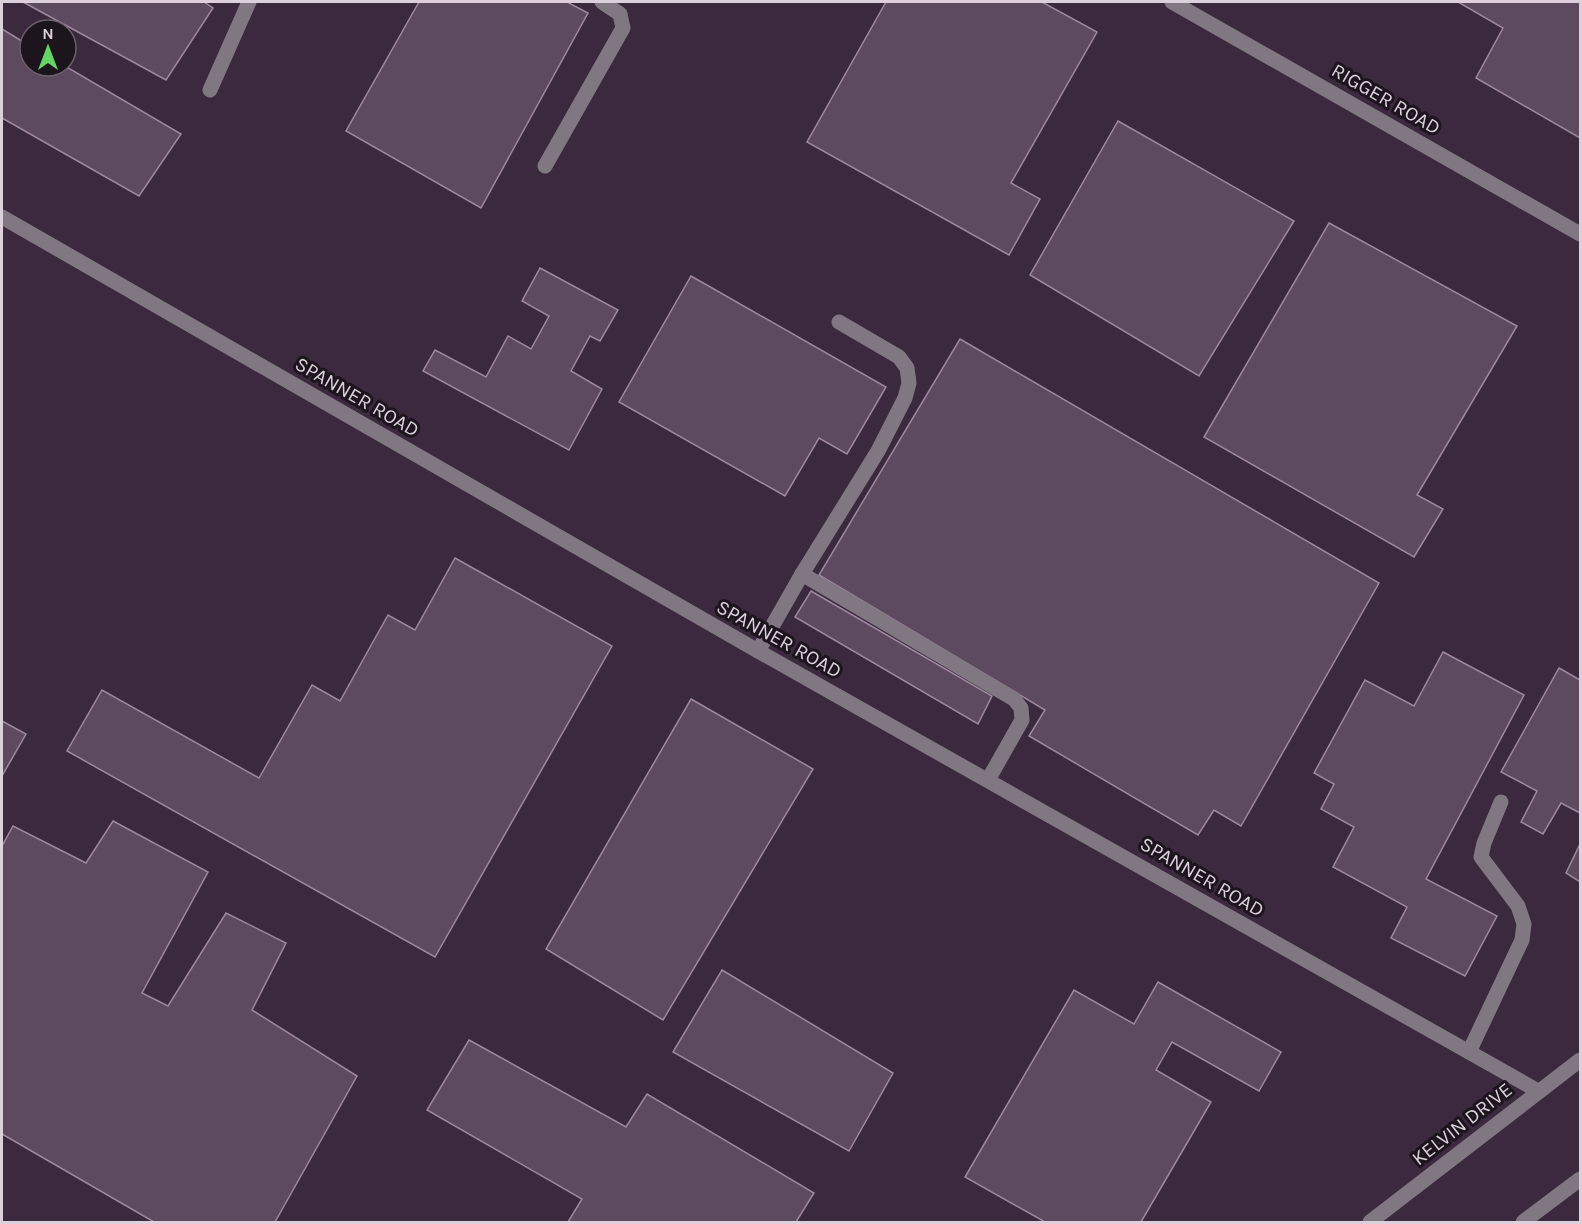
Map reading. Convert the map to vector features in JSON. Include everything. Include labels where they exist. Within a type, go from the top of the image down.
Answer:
[{"type":"street","points":[[210,90],[249,2]]},
{"type":"street","points":[[545,166],[623,28],[620,14],[602,2]]},
{"type":"street","name":"RIGGER ROAD","points":[[1172,2],[1581,234]]},
{"type":"street","name":"SPANNER ROAD","points":[[2,217],[758,651],[1538,1091]]},
{"type":"street","points":[[758,651],[802,574],[878,451],[905,398],[909,383],[907,368],[899,357],[839,322]]},
{"type":"street","points":[[802,574],[1014,699],[1021,708],[1022,720],[988,780]]},
{"type":"street","points":[[1469,1052],[1522,940],[1524,924],[1518,906],[1481,858],[1484,843],[1501,802]]},
{"type":"street","name":"KELVIN DRIVE","points":[[1370,1222],[1581,1059]]},
{"type":"street","points":[[1523,1222],[1581,1179]]},
{"type":"building","points":[[23,2],[204,2],[213,8],[166,80],[78,32],[78,18],[52,18]]},
{"type":"building","points":[[419,2],[567,2],[588,13],[481,208],[346,131]]},
{"type":"building","points":[[886,2],[1042,2],[1097,32],[1011,183],[1040,199],[1009,255],[807,142]]},
{"type":"building","points":[[1458,2],[1580,2],[1580,138],[1476,78],[1503,28]]},
{"type":"building","points":[[2,29],[18,39],[18,78],[78,78],[78,74],[181,134],[139,196],[2,118]]},
{"type":"building","points":[[1118,121],[1294,221],[1199,376],[1030,275]]},
{"type":"building","points":[[1329,223],[1517,326],[1417,495],[1443,509],[1414,557],[1204,437]]},
{"type":"building","points":[[540,268],[618,310],[600,341],[590,336],[571,371],[602,389],[569,450],[423,371],[435,350],[486,377],[508,336],[531,349],[549,316],[522,301]]},
{"type":"building","points":[[691,276],[886,387],[847,454],[819,438],[785,496],[619,402]]},
{"type":"building","points":[[960,339],[1379,583],[1241,826],[1214,810],[1198,835],[1029,736],[1045,710],[819,575]]},
{"type":"building","points":[[455,558],[612,646],[435,957],[67,751],[102,690],[259,778],[312,685],[340,701],[388,615],[415,630]]},
{"type":"building","points":[[811,591],[992,696],[978,724],[795,617]]},
{"type":"building","points":[[1443,652],[1524,695],[1426,879],[1497,916],[1465,976],[1391,938],[1407,907],[1333,867],[1354,827],[1321,809],[1334,784],[1314,773],[1365,680],[1414,706]]},
{"type":"building","points":[[1559,668],[1580,680],[1580,813],[1561,803],[1543,834],[1521,822],[1537,791],[1501,772]]},
{"type":"building","points":[[691,699],[813,769],[663,1020],[546,949]]},
{"type":"building","points":[[2,721],[26,734],[2,776]]},
{"type":"building","points":[[113,821],[208,872],[142,993],[168,1006],[226,913],[286,943],[252,1010],[357,1076],[275,1222],[154,1222],[2,1134],[2,846],[13,826],[86,863]]},
{"type":"building","points":[[1580,844],[1580,882],[1566,873]]},
{"type":"building","points":[[722,970],[893,1073],[849,1151],[673,1052]]},
{"type":"building","points":[[1158,982],[1281,1052],[1259,1091],[1172,1042],[1156,1070],[1211,1102],[1141,1222],[1045,1222],[965,1177],[1074,990],[1134,1024]]},
{"type":"building","points":[[469,1040],[626,1127],[647,1094],[814,1193],[796,1222],[568,1222],[582,1199],[427,1110]]}]
